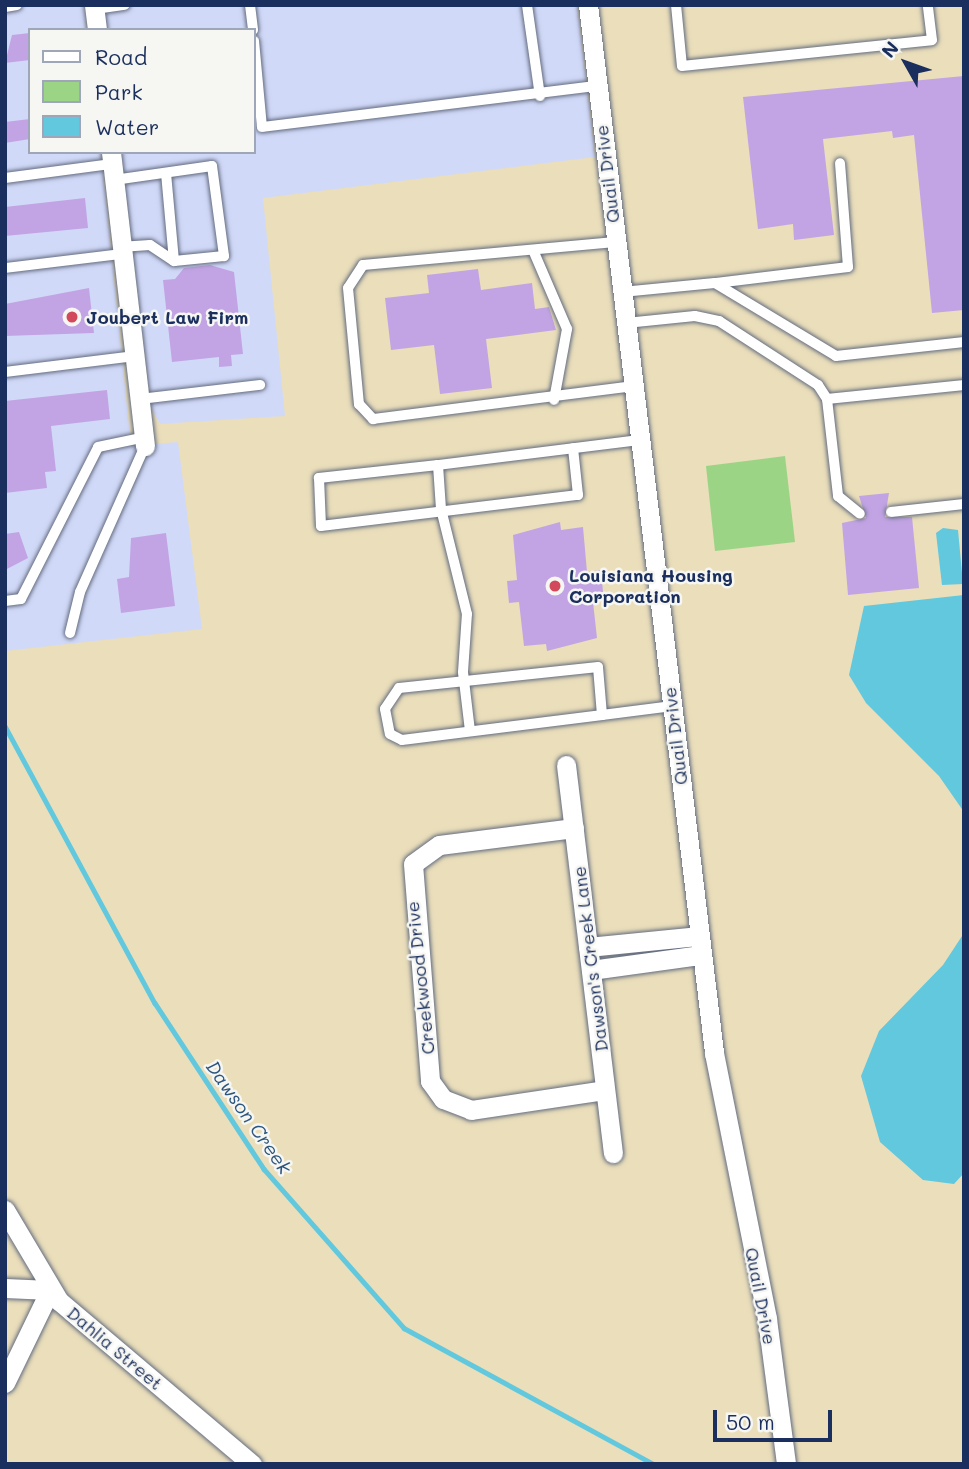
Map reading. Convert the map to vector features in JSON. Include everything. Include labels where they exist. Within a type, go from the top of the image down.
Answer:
[{"type":"street","name":"Quail Drive","points":[[588,5],[700,946],[725,1126],[757,1265],[786,1464]]},
{"type":"street","points":[[94,7],[97,28]]},
{"type":"street","points":[[112,165],[145,441]]},
{"type":"street","name":"Dawson's Creek Lane","points":[[566,765],[613,1153]]},
{"type":"street","name":"Creekwood Drive","points":[[574,828],[439,845],[419,855],[411,885],[430,1081],[443,1099],[471,1110],[606,1090]]},
{"type":"street","points":[[588,947],[700,946]]},
{"type":"street","points":[[591,970],[700,946]]},
{"type":"street","name":"Dahlia Street","points":[[5,1210],[50,1290],[252,1464]]},
{"type":"street","points":[[5,1288],[50,1290],[5,1384]]},
{"type":"lane","points":[[5,7],[17,5]]},
{"type":"lane","points":[[94,7],[125,5]]},
{"type":"lane","points":[[250,5],[253,28]]},
{"type":"lane","points":[[527,5],[540,96]]},
{"type":"lane","points":[[676,5],[682,66],[932,40],[928,5]]},
{"type":"lane","points":[[256,62],[262,127],[540,96],[597,86]]},
{"type":"lane","points":[[621,292],[848,267],[839,163]]},
{"type":"lane","points":[[5,178],[112,165],[166,173],[212,166],[224,256],[174,261],[150,244],[5,268]]},
{"type":"lane","points":[[166,173],[174,261]]},
{"type":"lane","points":[[615,242],[356,271],[348,288],[359,404],[373,419],[554,400],[633,386]]},
{"type":"lane","points":[[533,250],[567,329],[554,400]]},
{"type":"lane","points":[[715,283],[828,354],[964,342]]},
{"type":"lane","points":[[626,323],[695,316],[719,321],[812,380],[827,400],[838,496],[860,514]]},
{"type":"lane","points":[[5,372],[135,356]]},
{"type":"lane","points":[[140,399],[260,384]]},
{"type":"lane","points":[[827,400],[964,385]]},
{"type":"lane","points":[[573,448],[578,495],[440,509],[321,526],[319,478],[640,440]]},
{"type":"lane","points":[[5,601],[21,599],[98,447],[145,441]]},
{"type":"lane","points":[[70,633],[80,592],[145,441]]},
{"type":"lane","points":[[438,464],[440,509],[465,603],[464,681],[470,731]]},
{"type":"lane","points":[[891,512],[964,504]]},
{"type":"lane","points":[[602,715],[598,667],[399,688],[390,696],[385,722],[402,740],[470,731],[602,715],[672,706]]},
{"type":"shaded area","points":[[5,5],[84,5],[87,28],[28,28],[28,154],[101,154],[131,446],[178,442],[202,629],[5,651]]},
{"type":"shaded area","points":[[104,5],[577,5],[595,157],[263,198],[285,416],[160,424],[151,408],[121,154],[256,154],[256,28],[107,28]]},
{"type":"green space","points":[[785,456],[795,542],[715,551],[706,466]]},
{"type":"water","points":[[943,528],[958,530],[963,584],[942,585],[936,533]]},
{"type":"water","points":[[964,595],[964,812],[939,776],[866,703],[849,675],[864,606]]},
{"type":"water","points":[[964,933],[964,1173],[954,1184],[923,1180],[880,1142],[861,1076],[879,1031],[943,965]]},
{"type":"building","points":[[28,33],[28,60],[5,63],[12,35]]},
{"type":"building","points":[[964,76],[964,310],[932,313],[914,135],[893,138],[892,131],[823,139],[834,235],[794,240],[793,224],[758,229],[743,97]]},
{"type":"building","points":[[28,119],[28,139],[5,143],[5,122]]},
{"type":"building","points":[[85,198],[88,228],[5,236],[5,207]]},
{"type":"building","points":[[210,265],[234,272],[243,354],[231,355],[232,366],[219,367],[219,357],[172,362],[163,280],[175,279],[184,268]]},
{"type":"building","points":[[478,269],[481,290],[532,283],[535,309],[549,307],[556,330],[486,339],[492,388],[440,394],[434,345],[391,350],[385,298],[429,293],[427,275]]},
{"type":"building","points":[[89,288],[94,333],[5,336],[5,304]]},
{"type":"building","points":[[107,390],[110,419],[51,426],[56,471],[45,472],[47,488],[5,493],[5,401]]},
{"type":"building","points":[[889,493],[885,517],[912,517],[919,588],[848,595],[842,523],[866,518],[859,496]]},
{"type":"building","name":"Louisiana Housing Corporation","points":[[560,522],[561,530],[583,527],[587,572],[601,570],[603,592],[592,593],[597,638],[547,651],[546,644],[524,646],[519,602],[509,603],[507,581],[517,580],[513,535]]},
{"type":"building","points":[[19,532],[28,558],[5,570],[5,534]]},
{"type":"building","points":[[166,533],[175,606],[121,613],[117,579],[129,577],[131,538]]},
{"type":"waterway","name":"Dawson Creek","points":[[5,726],[155,1003],[264,1169],[404,1328],[653,1464]]},
{"type":"place","name":"Joubert Law Firm","points":[[72,317]]},
{"type":"place","name":"Louisiana Housing Corporation","points":[[555,586]]}]
